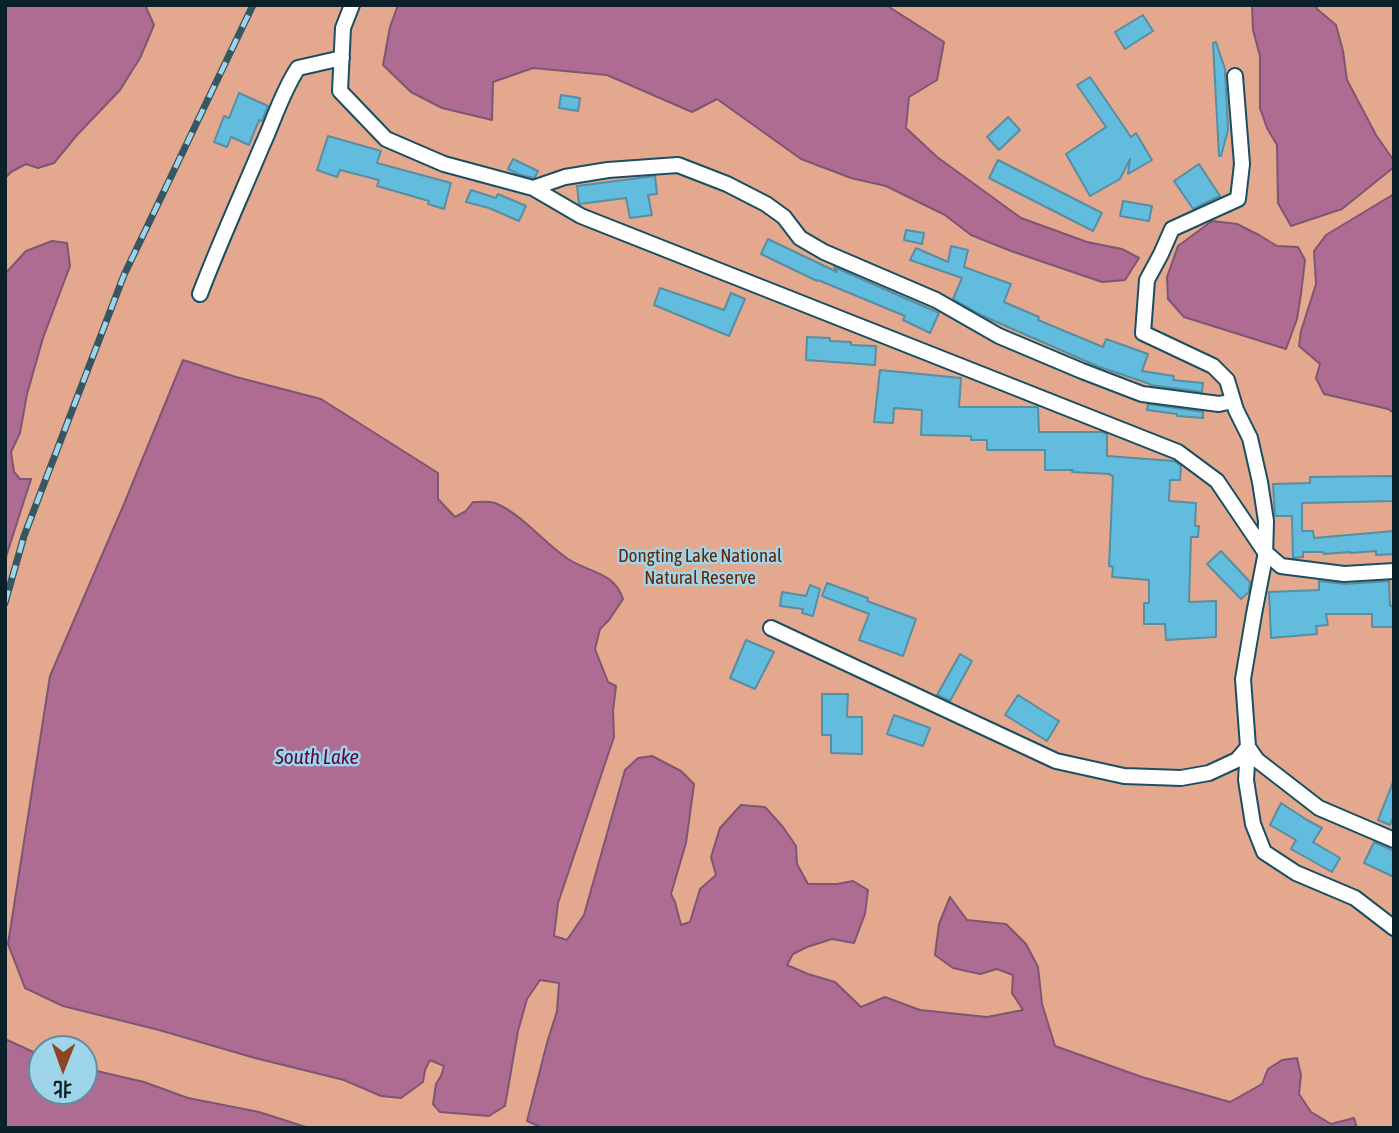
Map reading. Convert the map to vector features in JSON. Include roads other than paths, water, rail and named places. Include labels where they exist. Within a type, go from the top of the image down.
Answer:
[{"type":"street","points":[[352,5],[343,28],[340,91],[386,139],[444,164],[533,188],[581,216],[1178,452],[1217,481],[1265,552],[1281,566],[1344,574],[1394,572]]},
{"type":"street","points":[[200,295],[223,233],[272,125],[287,84],[298,68],[342,58]]},
{"type":"street","points":[[1235,76],[1242,163],[1238,199],[1172,229],[1147,280],[1143,333],[1213,366],[1227,380],[1236,410],[1250,438],[1266,521],[1265,557],[1243,679],[1248,747],[1246,780],[1253,824],[1264,852],[1296,873],[1355,898],[1394,928]]},
{"type":"street","points":[[533,188],[565,177],[608,170],[678,165],[727,184],[766,204],[784,217],[800,238],[824,252],[936,300],[999,336],[1046,356],[1142,394],[1219,404],[1233,401]]},
{"type":"street","points":[[771,628],[1056,761],[1124,776],[1181,778],[1209,773],[1237,760],[1248,747]]},
{"type":"street","points":[[1248,747],[1256,760],[1319,808],[1394,840]]},
{"type":"water","points":[[5,5],[145,5],[154,25],[140,58],[120,90],[54,163],[38,168],[26,164],[5,178]]},
{"type":"water","points":[[398,5],[886,5],[944,42],[937,80],[909,97],[906,128],[937,157],[1021,218],[1087,242],[1122,249],[1139,258],[1125,280],[1102,282],[1011,251],[971,235],[945,215],[886,186],[851,178],[801,159],[717,99],[692,112],[607,75],[533,68],[493,82],[492,120],[442,108],[411,92],[383,65],[390,27]]},
{"type":"water","points":[[1252,5],[1316,5],[1317,9],[1336,25],[1347,80],[1376,135],[1394,161],[1394,167],[1342,209],[1291,226],[1278,203],[1277,145],[1260,108],[1260,56],[1253,30]]},
{"type":"water","points":[[1394,194],[1394,413],[1388,409],[1324,394],[1316,378],[1320,364],[1299,346],[1316,284],[1314,251],[1326,235]]},
{"type":"water","points":[[1212,221],[1237,224],[1277,246],[1298,247],[1305,260],[1301,294],[1297,319],[1286,349],[1184,317],[1168,299],[1167,277],[1178,246]]},
{"type":"water","points":[[52,241],[67,243],[70,266],[43,338],[27,394],[20,433],[11,452],[14,472],[20,479],[31,479],[5,560],[5,274],[26,251]]},
{"type":"water","name":"South Lake","points":[[183,360],[321,399],[438,473],[438,499],[455,517],[466,511],[473,502],[495,503],[524,521],[568,559],[607,578],[619,590],[623,599],[600,629],[595,649],[608,682],[616,686],[614,737],[558,903],[554,936],[567,940],[584,915],[625,770],[638,758],[652,756],[681,771],[694,784],[686,843],[671,894],[681,925],[690,922],[700,889],[716,875],[711,857],[720,828],[741,805],[765,807],[796,846],[797,864],[808,884],[853,881],[868,890],[865,914],[854,943],[832,939],[807,947],[793,954],[787,965],[835,982],[861,1007],[885,997],[920,1010],[987,1017],[1023,1010],[1012,993],[1013,975],[997,969],[980,974],[953,968],[935,955],[939,924],[950,897],[967,920],[1006,924],[1026,944],[1038,967],[1042,1004],[1055,1046],[1142,1077],[1230,1102],[1262,1084],[1268,1069],[1282,1060],[1297,1058],[1301,1075],[1299,1094],[1311,1112],[1331,1124],[1354,1118],[1357,1128],[543,1128],[527,1121],[557,1011],[559,983],[540,980],[527,999],[518,1031],[505,1106],[489,1116],[440,1112],[433,1104],[436,1084],[444,1066],[430,1060],[423,1082],[401,1098],[381,1096],[344,1080],[63,1006],[25,988],[8,944],[50,676]]},
{"type":"water","points":[[5,1039],[28,1050],[28,1105],[98,1105],[98,1071],[144,1082],[188,1098],[259,1112],[309,1128],[5,1128]]},
{"type":"railway","points":[[5,603],[24,536],[124,275],[253,5]]},
{"type":"park label","name":"Dongting Lake National Natural Reserve","points":[[700,567]]}]
